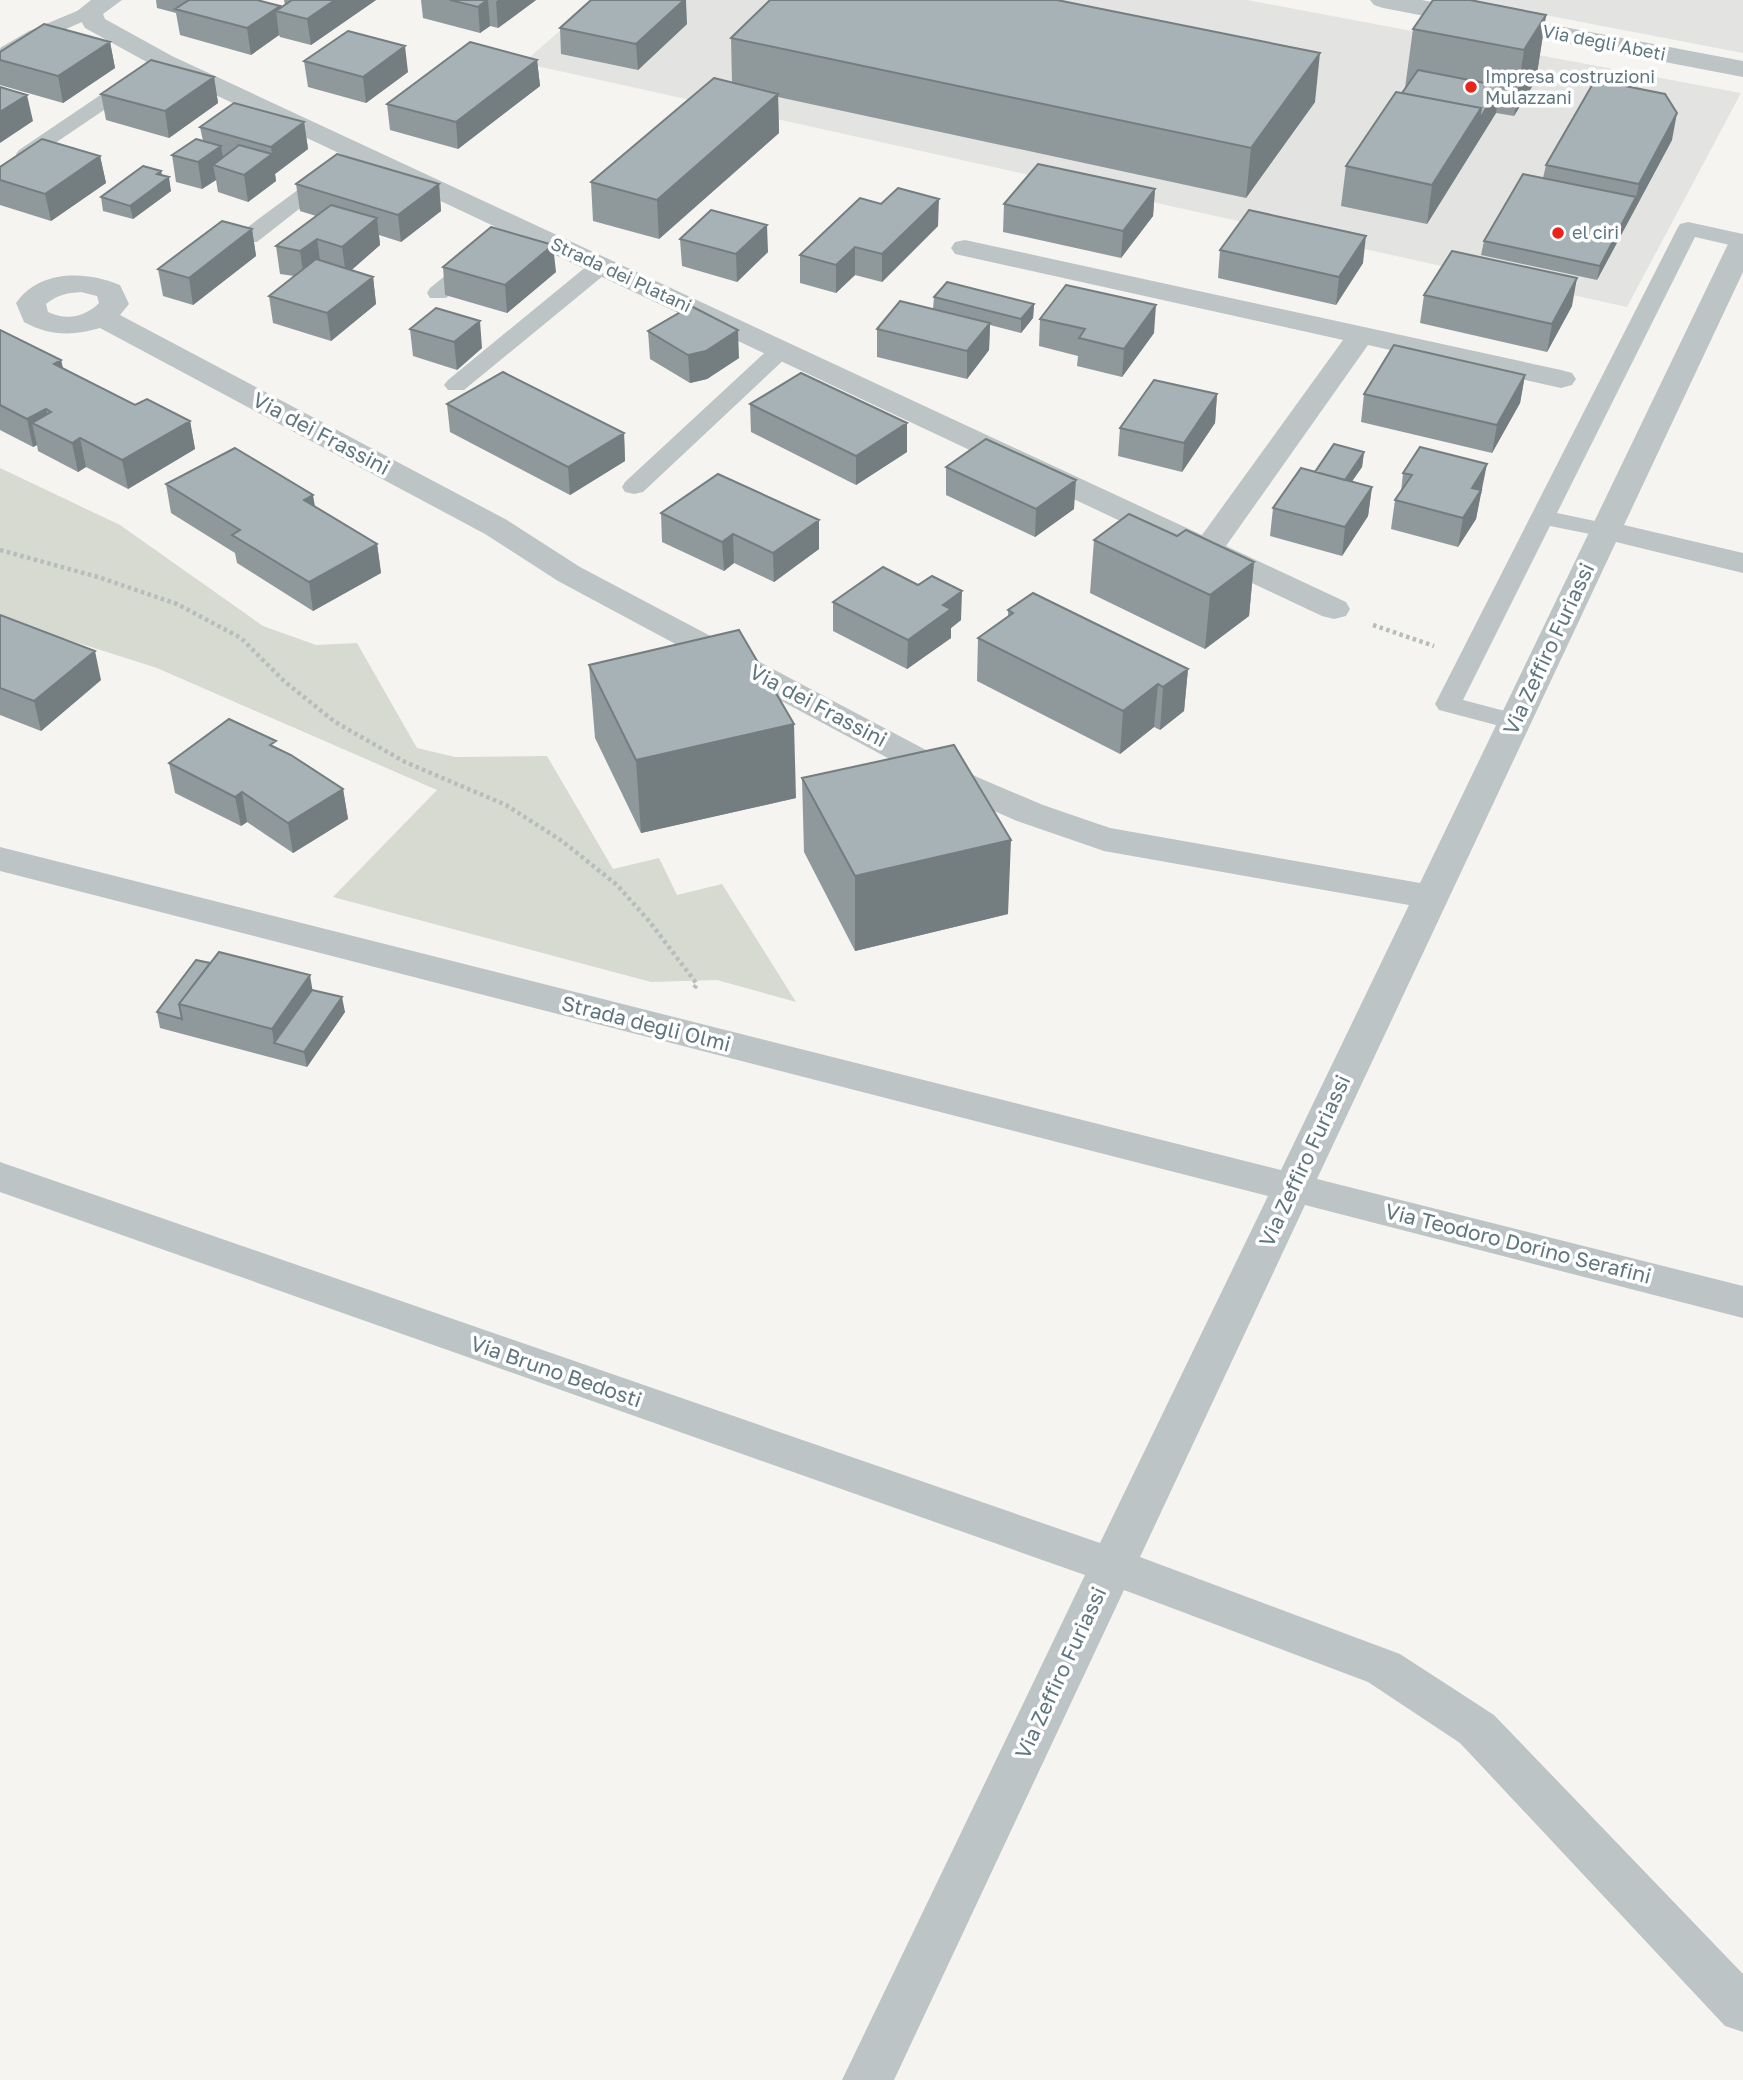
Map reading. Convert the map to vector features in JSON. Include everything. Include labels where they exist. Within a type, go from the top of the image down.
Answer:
[{"type":"street","name":"Via degli Abeti","points":[[1383,0],[1743,69]]},
{"type":"street","name":"Strada dei Platani","points":[[99,6],[94,23],[106,31],[163,61],[359,153],[501,241],[601,266],[1334,609]]},
{"type":"street","points":[[965,248],[1561,379]]},
{"type":"street","name":"Via Zeffiro Furiassi","points":[[868,2080],[1605,530],[1740,256]]},
{"type":"street","points":[[93,284],[110,291],[114,297],[114,304],[100,317],[76,325],[51,325],[34,316],[20,300],[57,286],[93,284]]},
{"type":"street","name":"Via dei Frassini","points":[[100,317],[496,527],[569,574],[965,785],[1019,809],[1104,839],[1432,897]]},
{"type":"street","points":[[1207,550],[1361,335]]},
{"type":"street","points":[[1605,530],[1743,563]]},
{"type":"street","name":"Strada degli Olmi","points":[[0,859],[1293,1188]]},
{"type":"street","name":"Via Bruno Bedosti","points":[[0,1177],[1112,1566],[1384,1668],[1477,1729],[1743,2009]]},
{"type":"street","name":"Via Teodoro Dorino Serafini","points":[[1293,1188],[1743,1301]]},
{"type":"lane","points":[[0,57],[36,35],[99,6]]},
{"type":"lane","points":[[26,154],[163,61]]},
{"type":"lane","points":[[249,237],[359,153]]},
{"type":"lane","points":[[1515,722],[1448,705],[1688,229],[1740,256]]},
{"type":"lane","points":[[438,293],[501,241]]},
{"type":"lane","points":[[456,384],[601,266]]},
{"type":"lane","points":[[634,487],[781,351]]},
{"type":"lane","points":[[1542,517],[1605,530]]},
{"type":"path","points":[[0,550],[98,577],[177,604],[240,638],[284,681],[335,722],[405,762],[506,805],[562,841],[617,885],[649,921],[696,984],[687,1000]]},
{"type":"path","points":[[1334,609],[1392,633],[1472,657]]},
{"type":"shaded area","points":[[595,0],[1247,0],[1741,93],[1627,307],[523,63]]},
{"type":"shaded area","points":[[1467,0],[1743,0],[1743,53]]},
{"type":"shaded area","points":[[0,468],[120,525],[263,626],[316,645],[357,643],[417,748],[455,757],[547,756],[613,869],[659,858],[677,895],[722,884],[796,1002],[717,980],[651,982],[333,897],[437,790],[157,668],[0,618]]},
{"type":"building","points":[[189,0],[257,0],[280,6],[247,28],[175,9]]},
{"type":"building","points":[[292,0],[335,0],[307,19],[276,11]]},
{"type":"building","points":[[450,0],[487,0],[478,7]]},
{"type":"building","points":[[591,0],[684,0],[636,44],[560,28]]},
{"type":"building","points":[[770,0],[1057,0],[1320,53],[1251,148],[731,38]]},
{"type":"building","points":[[1433,0],[1470,0],[1546,15],[1524,50],[1413,29]]},
{"type":"building","points":[[44,24],[110,42],[58,76],[0,60],[0,52]]},
{"type":"building","points":[[348,31],[405,46],[363,77],[304,61]]},
{"type":"building","points":[[470,42],[537,60],[456,122],[387,104]]},
{"type":"building","points":[[151,60],[214,77],[165,111],[101,94]]},
{"type":"building","points":[[1418,70],[1500,86],[1479,120],[1481,108],[1402,93]]},
{"type":"building","points":[[714,78],[778,94],[657,200],[591,182]]},
{"type":"building","points":[[1595,80],[1665,94],[1677,113],[1639,184],[1546,165]]},
{"type":"building","points":[[0,87],[27,95],[0,112]]},
{"type":"building","points":[[1396,92],[1481,108],[1432,185],[1346,166]]},
{"type":"building","points":[[234,103],[304,122],[271,147],[200,127]]},
{"type":"building","points":[[42,139],[100,156],[45,194],[0,180],[0,167]]},
{"type":"building","points":[[196,139],[221,146],[198,162],[172,155]]},
{"type":"building","points":[[239,145],[272,154],[244,175],[213,165]]},
{"type":"building","points":[[337,154],[439,184],[398,215],[296,184]]},
{"type":"building","points":[[1038,164],[1155,189],[1123,231],[1004,204]]},
{"type":"building","points":[[143,166],[161,171],[157,174],[169,177],[130,206],[101,197]]},
{"type":"building","name":"el ciri","points":[[1523,174],[1636,197],[1600,266],[1484,241]]},
{"type":"building","points":[[898,188],[939,199],[882,254],[855,247],[836,265],[800,255],[860,198],[881,204]]},
{"type":"building","points":[[331,205],[377,218],[342,247],[317,239],[300,251],[276,246]]},
{"type":"building","points":[[711,210],[767,225],[736,254],[680,239]]},
{"type":"building","points":[[1249,210],[1366,236],[1339,277],[1220,250]]},
{"type":"building","points":[[222,221],[252,229],[189,278],[158,269]]},
{"type":"building","points":[[491,227],[553,245],[505,285],[443,267]]},
{"type":"building","points":[[1452,251],[1577,278],[1552,324],[1424,295]]},
{"type":"building","points":[[316,259],[373,277],[327,313],[269,296]]},
{"type":"building","points":[[947,282],[1034,304],[1021,319],[934,297]]},
{"type":"building","points":[[1066,285],[1156,305],[1124,349],[1079,338],[1085,329],[1040,319]]},
{"type":"building","points":[[900,301],[990,323],[967,351],[877,329]]},
{"type":"building","points":[[691,306],[738,330],[706,351],[688,355],[648,331]]},
{"type":"building","points":[[436,308],[480,321],[454,342],[410,329]]},
{"type":"building","points":[[0,330],[61,360],[54,364],[135,405],[147,399],[190,421],[122,460],[80,438],[72,443],[32,423],[51,412],[46,409],[27,419],[0,405]]},
{"type":"building","points":[[1394,345],[1525,375],[1497,425],[1364,394]]},
{"type":"building","points":[[503,372],[624,433],[568,467],[447,404]]},
{"type":"building","points":[[801,373],[907,423],[856,456],[750,404]]},
{"type":"building","points":[[1154,380],[1217,394],[1184,443],[1120,428]]},
{"type":"building","points":[[986,439],[1076,480],[1036,509],[946,467]]},
{"type":"building","points":[[1334,444],[1364,452],[1345,480],[1315,472]]},
{"type":"building","points":[[1420,447],[1487,464],[1472,488],[1481,490],[1463,518],[1395,500],[1412,475],[1403,473]]},
{"type":"building","points":[[235,448],[313,495],[304,500],[377,544],[309,582],[232,535],[240,530],[166,484]]},
{"type":"building","points":[[1301,468],[1372,487],[1345,527],[1273,508]]},
{"type":"building","points":[[718,474],[819,520],[773,553],[733,534],[722,542],[661,513]]},
{"type":"building","points":[[1129,514],[1177,536],[1186,530],[1254,562],[1210,595],[1094,540]]},
{"type":"building","points":[[883,567],[918,585],[932,576],[962,591],[943,605],[951,609],[908,640],[833,602]]},
{"type":"building","points":[[1033,593],[1188,669],[1163,687],[1158,684],[1123,711],[978,638],[1013,613],[1008,610]]},
{"type":"building","points":[[0,615],[95,651],[34,701],[0,688]]},
{"type":"building","points":[[739,630],[794,724],[636,760],[589,665]]},
{"type":"building","points":[[229,719],[276,741],[270,745],[291,755],[343,789],[288,823],[242,792],[235,797],[169,763]]},
{"type":"building","points":[[954,745],[1011,840],[855,876],[802,778]]},
{"type":"building","points":[[219,952],[310,975],[272,1029],[179,1004]]},
{"type":"building","points":[[196,960],[210,963],[179,1004],[182,1019],[157,1012]]},
{"type":"building","points":[[312,990],[342,997],[304,1052],[274,1043]]},
{"type":"place","name":"Impresa costruzioni Mulazzani","points":[[1471,87]]},
{"type":"place","name":"el ciri","points":[[1558,233]]}]
